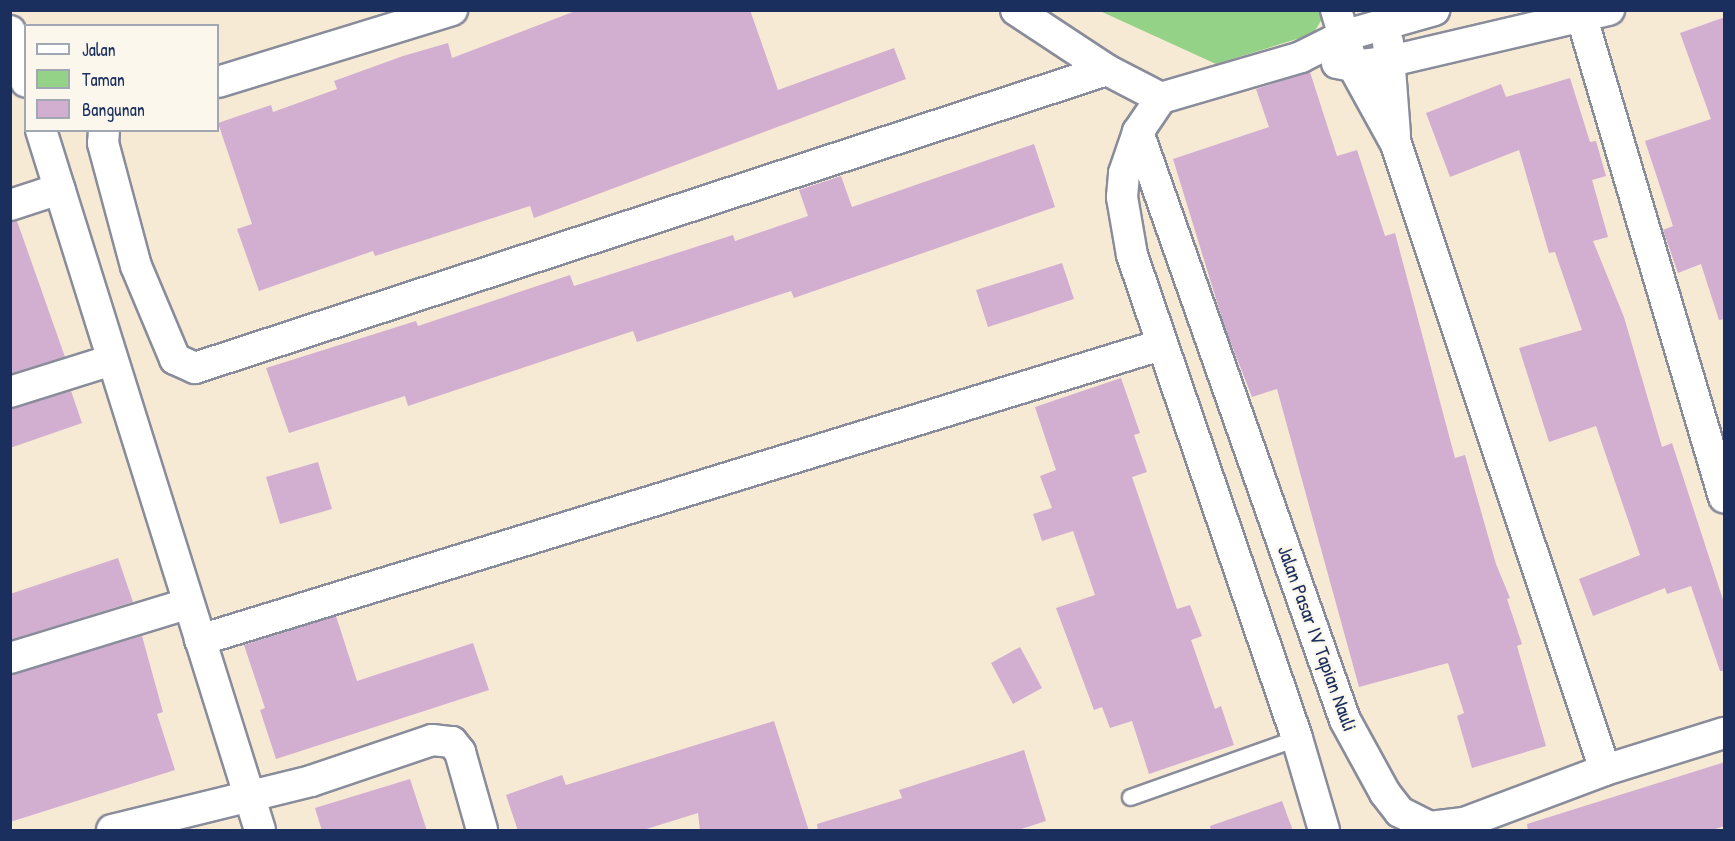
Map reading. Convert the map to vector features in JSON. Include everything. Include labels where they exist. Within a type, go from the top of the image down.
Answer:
[{"type":"street","points":[[219,82],[452,10]]},
{"type":"street","points":[[1324,831],[1297,738],[1132,255],[1122,197],[1124,173],[1138,132],[1161,98],[1301,57],[1339,23],[1434,10]]},
{"type":"street","points":[[1020,12],[1107,70],[1161,98]]},
{"type":"street","points":[[1301,57],[1353,66],[1391,61],[1596,14],[1725,497]]},
{"type":"street","points":[[1383,18],[1391,61],[1396,144]]},
{"type":"street","points":[[1339,23],[1353,66],[1396,144],[1605,770]]},
{"type":"street","points":[[10,31],[24,76]]},
{"type":"street","points":[[104,132],[103,143],[136,266],[175,359],[195,368],[1107,70]]},
{"type":"street","points":[[42,132],[187,604],[260,831]]},
{"type":"street","name":"Jalan Pasar IV Tapian Nauli","points":[[1138,132],[1345,720],[1385,793],[1400,812],[1430,827],[1464,823],[1605,770],[1725,733]]},
{"type":"street","points":[[10,205],[59,189]]},
{"type":"street","points":[[200,640],[1161,345]]},
{"type":"street","points":[[10,392],[112,360]]},
{"type":"street","points":[[10,657],[187,604]]},
{"type":"street","points":[[112,831],[250,796],[442,740],[452,742],[460,752],[482,831]]},
{"type":"lane","points":[[1130,797],[1297,738]]},
{"type":"green space","points":[[1100,11],[1327,11],[1313,34],[1216,64]]},
{"type":"building","points":[[578,10],[750,10],[778,90],[894,48],[906,79],[534,218],[530,206],[375,256],[373,251],[259,291],[237,229],[252,224],[219,123],[271,105],[273,112],[337,89],[334,81],[403,56],[448,43],[452,58]]},
{"type":"building","points":[[1725,17],[1725,319],[1719,320],[1701,264],[1678,273],[1663,230],[1673,226],[1645,141],[1711,119],[1680,33]]},
{"type":"building","points":[[1310,72],[1337,156],[1357,150],[1385,236],[1395,233],[1455,458],[1465,455],[1496,564],[1510,598],[1507,599],[1522,644],[1517,646],[1546,746],[1472,768],[1457,716],[1464,713],[1448,663],[1359,687],[1277,389],[1252,397],[1225,328],[1173,159],[1269,127],[1256,89]]},
{"type":"building","points":[[1570,78],[1590,142],[1596,141],[1606,176],[1592,180],[1608,237],[1593,241],[1624,317],[1662,447],[1672,443],[1725,606],[1725,671],[1720,671],[1691,586],[1667,594],[1665,588],[1593,616],[1579,579],[1640,555],[1596,426],[1549,442],[1519,348],[1582,330],[1555,252],[1549,253],[1519,150],[1450,177],[1426,113],[1501,84],[1506,97]]},
{"type":"building","points":[[1034,144],[1055,207],[794,298],[791,291],[637,342],[633,331],[408,406],[405,396],[289,433],[266,368],[416,321],[418,326],[570,275],[574,286],[733,235],[735,241],[808,216],[799,190],[841,176],[852,207]]},
{"type":"building","points":[[17,221],[65,357],[10,374],[10,222]]},
{"type":"building","points":[[1062,263],[1074,299],[988,327],[976,290]]},
{"type":"building","points":[[1121,378],[1140,433],[1134,435],[1147,472],[1132,477],[1177,609],[1190,605],[1202,636],[1191,640],[1215,709],[1221,706],[1234,745],[1149,774],[1132,721],[1110,728],[1102,707],[1094,710],[1056,608],[1095,595],[1073,531],[1042,541],[1033,514],[1052,508],[1040,476],[1056,470],[1035,407]]},
{"type":"building","points":[[71,391],[82,423],[10,448],[10,409]]},
{"type":"building","points":[[318,462],[332,509],[280,524],[266,477]]},
{"type":"building","points":[[118,558],[133,602],[10,640],[10,594]]},
{"type":"building","points":[[336,616],[357,681],[473,643],[489,690],[276,759],[260,710],[265,708],[244,645]]},
{"type":"building","points":[[142,636],[163,712],[157,714],[175,770],[10,822],[10,675]]},
{"type":"building","points":[[1020,647],[1042,688],[1013,704],[991,663]]},
{"type":"building","points":[[774,721],[809,831],[700,831],[698,813],[640,831],[518,831],[506,795],[562,775],[566,785]]},
{"type":"building","points":[[1024,750],[1046,821],[1015,831],[818,831],[817,824],[902,798],[899,790]]},
{"type":"building","points":[[1725,762],[1725,826],[1709,831],[1528,831],[1527,824]]},
{"type":"building","points":[[410,779],[427,831],[322,831],[315,808]]},
{"type":"building","points":[[1282,801],[1293,831],[1211,831],[1210,826]]}]
